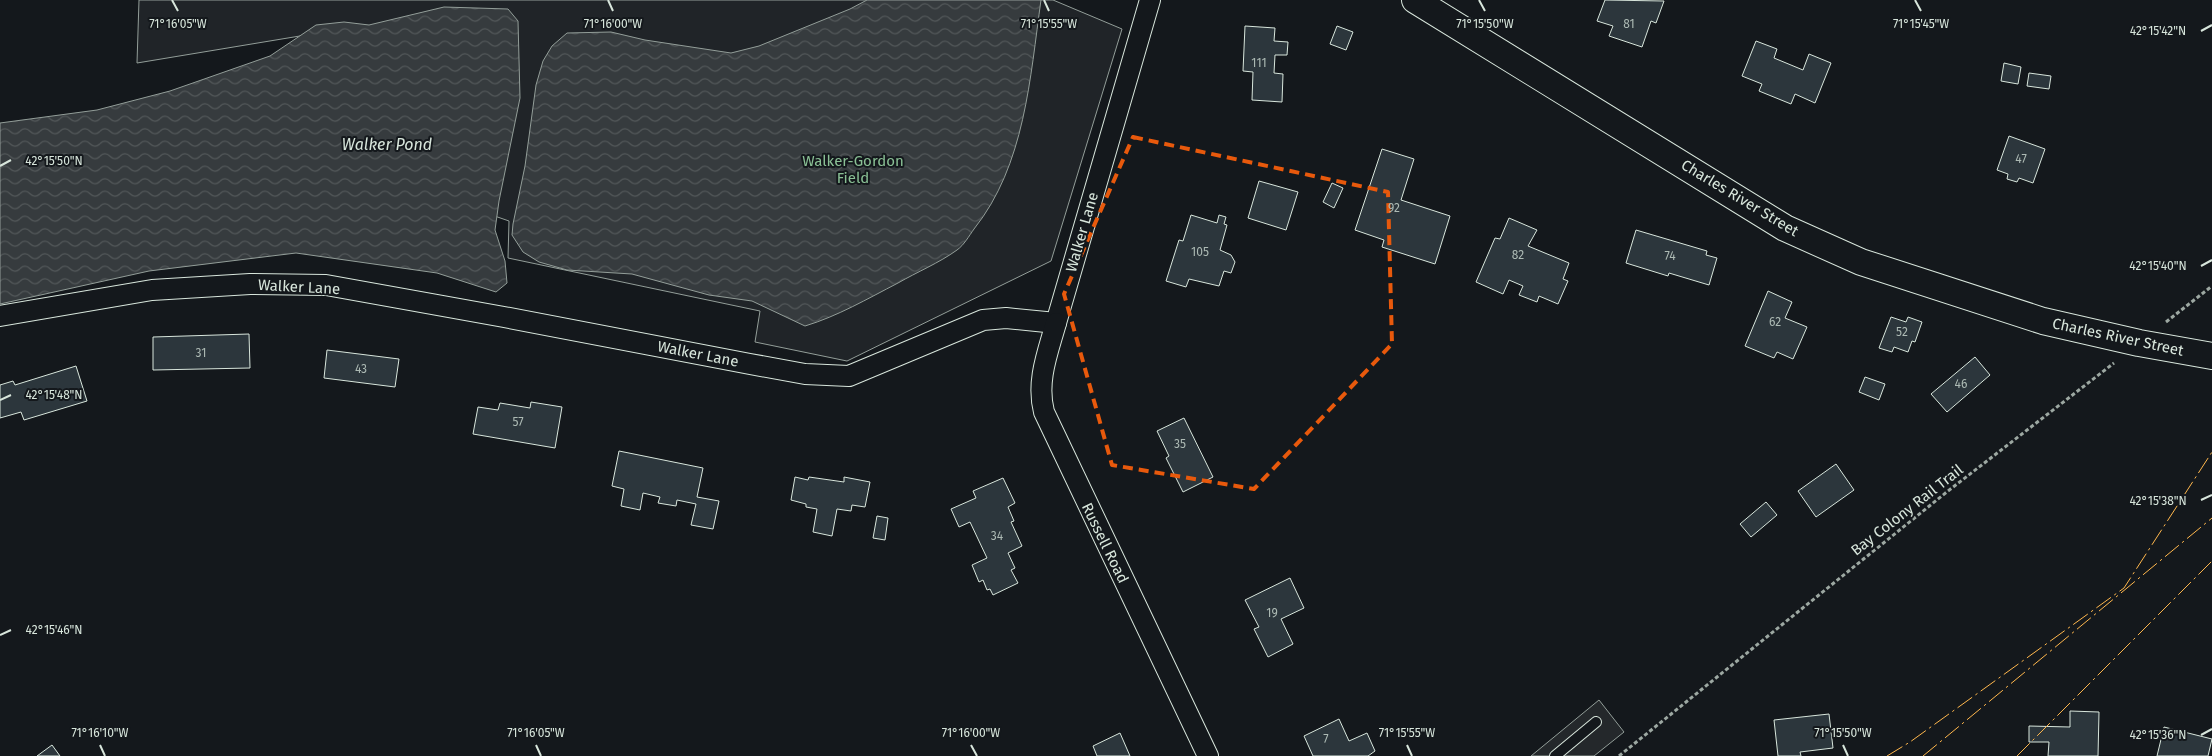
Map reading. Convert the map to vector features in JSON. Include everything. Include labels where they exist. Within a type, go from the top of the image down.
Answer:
[{"type":"street","name":"Walker Lane","points":[[0,316],[152,290],[250,284],[326,285],[504,316],[805,374],[850,376],[983,320],[1006,318],[1056,323],[1150,0]]},
{"type":"street","name":"Charles River Street","points":[[1415,0],[1785,228],[1862,262],[1964,297],[2043,321],[2139,344],[2212,356]]},
{"type":"street","name":"Russell Road","points":[[1056,323],[1042,377],[1041,402],[1044,412],[1208,756]]},
{"type":"lane","points":[[1555,756],[1596,722]]},
{"type":"path","name":"Bay Colony Rail Trail","points":[[1619,756],[1948,491],[2212,286]]},
{"type":"highlighted area","points":[[1133,137],[1388,192],[1392,344],[1254,489],[1112,465],[1064,294]]},
{"type":"green space","name":"Walker-Gordon Field","points":[[139,0],[1053,0],[1122,29],[1051,261],[847,361],[755,342],[760,311],[508,258],[509,221],[265,136],[318,33],[137,63]]},
{"type":"shaded area","points":[[1599,700],[1624,732],[1594,756],[1531,756]]},
{"type":"water","points":[[867,0],[1041,0],[1028,90],[1015,149],[991,204],[962,246],[957,250],[852,307],[805,326],[752,301],[709,295],[632,274],[567,270],[539,262],[523,252],[512,235],[525,166],[536,85],[543,61],[552,46],[567,33],[611,32],[645,40],[731,53],[759,46],[850,9]]},
{"type":"water","name":"Walker Pond","points":[[444,7],[508,9],[518,21],[520,98],[495,230],[505,261],[507,283],[496,292],[437,273],[296,253],[149,271],[0,304],[0,123],[97,110],[170,91],[270,56],[316,25],[344,22],[369,25]]},
{"type":"building","points":[[1605,0],[1664,1],[1656,23],[1651,21],[1642,47],[1609,36],[1613,26],[1597,21]]},
{"type":"building","points":[[1245,26],[1275,28],[1274,41],[1288,42],[1287,55],[1275,55],[1274,73],[1283,74],[1282,102],[1252,100],[1253,72],[1243,71]]},
{"type":"building","points":[[1337,26],[1353,32],[1346,50],[1330,44]]},
{"type":"building","points":[[1756,41],[1777,49],[1774,58],[1803,70],[1809,54],[1831,63],[1815,103],[1795,94],[1791,104],[1759,91],[1762,84],[1742,76]]},
{"type":"building","points":[[2004,63],[2021,67],[2018,84],[2001,81]]},
{"type":"building","points":[[2029,73],[2051,76],[2049,89],[2027,86]]},
{"type":"building","points":[[2009,136],[2045,149],[2033,183],[2019,178],[2017,182],[2007,179],[2008,174],[1997,170]]},
{"type":"building","points":[[1382,149],[1414,159],[1401,200],[1450,216],[1435,264],[1382,247],[1384,240],[1355,230]]},
{"type":"building","points":[[1259,181],[1298,192],[1286,230],[1248,218]]},
{"type":"building","points":[[1332,183],[1343,188],[1334,208],[1323,202]]},
{"type":"building","points":[[1191,215],[1217,223],[1219,215],[1226,217],[1224,224],[1227,225],[1220,250],[1231,255],[1235,262],[1231,273],[1224,271],[1219,286],[1189,279],[1186,287],[1166,281],[1179,240],[1183,241]]},
{"type":"building","points":[[1509,218],[1537,230],[1528,246],[1569,263],[1563,279],[1568,281],[1558,304],[1539,296],[1537,302],[1519,295],[1523,286],[1509,280],[1503,294],[1476,282],[1495,238],[1500,239]]},
{"type":"building","points":[[1636,230],[1707,251],[1706,255],[1717,258],[1709,285],[1669,273],[1668,276],[1626,263]]},
{"type":"building","points":[[1768,291],[1792,302],[1785,318],[1807,327],[1793,359],[1777,352],[1774,358],[1745,346]]},
{"type":"building","points":[[1891,317],[1906,322],[1908,317],[1922,322],[1915,342],[1912,341],[1908,352],[1894,347],[1892,352],[1879,348]]},
{"type":"building","points":[[249,334],[250,368],[153,370],[153,337]]},
{"type":"building","points":[[327,350],[399,359],[395,387],[324,378]]},
{"type":"building","points":[[1975,357],[1990,375],[1947,412],[1931,394]]},
{"type":"building","points":[[76,366],[87,401],[24,420],[21,412],[0,418],[0,385],[13,381],[15,385]]},
{"type":"building","points":[[1865,377],[1885,384],[1879,400],[1859,392]]},
{"type":"building","points":[[531,402],[562,407],[555,448],[473,434],[478,407],[498,410],[500,403],[530,408]]},
{"type":"building","points":[[1184,418],[1213,477],[1183,492],[1166,458],[1169,456],[1157,431]]},
{"type":"building","points":[[619,451],[703,468],[697,497],[719,501],[713,529],[691,525],[696,504],[677,500],[676,506],[658,503],[660,497],[643,493],[640,510],[621,506],[624,489],[612,486]]},
{"type":"building","points":[[1836,464],[1854,490],[1816,517],[1798,491]]},
{"type":"building","points":[[795,477],[808,480],[809,477],[844,482],[844,477],[870,482],[865,507],[852,505],[851,511],[837,509],[832,536],[813,532],[817,509],[806,507],[806,504],[791,500]]},
{"type":"building","points":[[1003,478],[1015,503],[1008,507],[1014,521],[1011,522],[1022,546],[1008,553],[1015,568],[1011,570],[1018,583],[993,595],[990,589],[987,590],[983,580],[979,582],[972,565],[987,558],[970,522],[959,527],[951,509],[976,498],[973,491]]},
{"type":"building","points":[[1766,502],[1777,515],[1751,537],[1740,524]]},
{"type":"building","points":[[877,516],[888,518],[885,540],[873,538]]},
{"type":"building","points":[[1290,578],[1304,608],[1281,619],[1293,644],[1268,657],[1254,629],[1259,627],[1245,600]]},
{"type":"building","points":[[2070,711],[2099,712],[2098,756],[2048,756],[2049,742],[2029,742],[2029,726],[2070,727]]},
{"type":"building","points":[[1829,714],[1833,748],[1800,752],[1801,756],[1778,756],[1774,720]]},
{"type":"building","points":[[1339,719],[1349,741],[1367,733],[1375,751],[1368,756],[1313,756],[1304,736]]},
{"type":"building","points":[[2164,727],[2212,739],[2208,756],[2157,756]]},
{"type":"building","points":[[1120,733],[1130,756],[1097,756],[1093,746]]},
{"type":"building","points":[[52,745],[60,756],[37,756]]},
{"type":"power","points":[[1887,756],[1910,742],[2124,588],[2212,452]]},
{"type":"power","points":[[1923,756],[2212,518]]},
{"type":"power","points":[[2017,756],[2212,561]]}]
